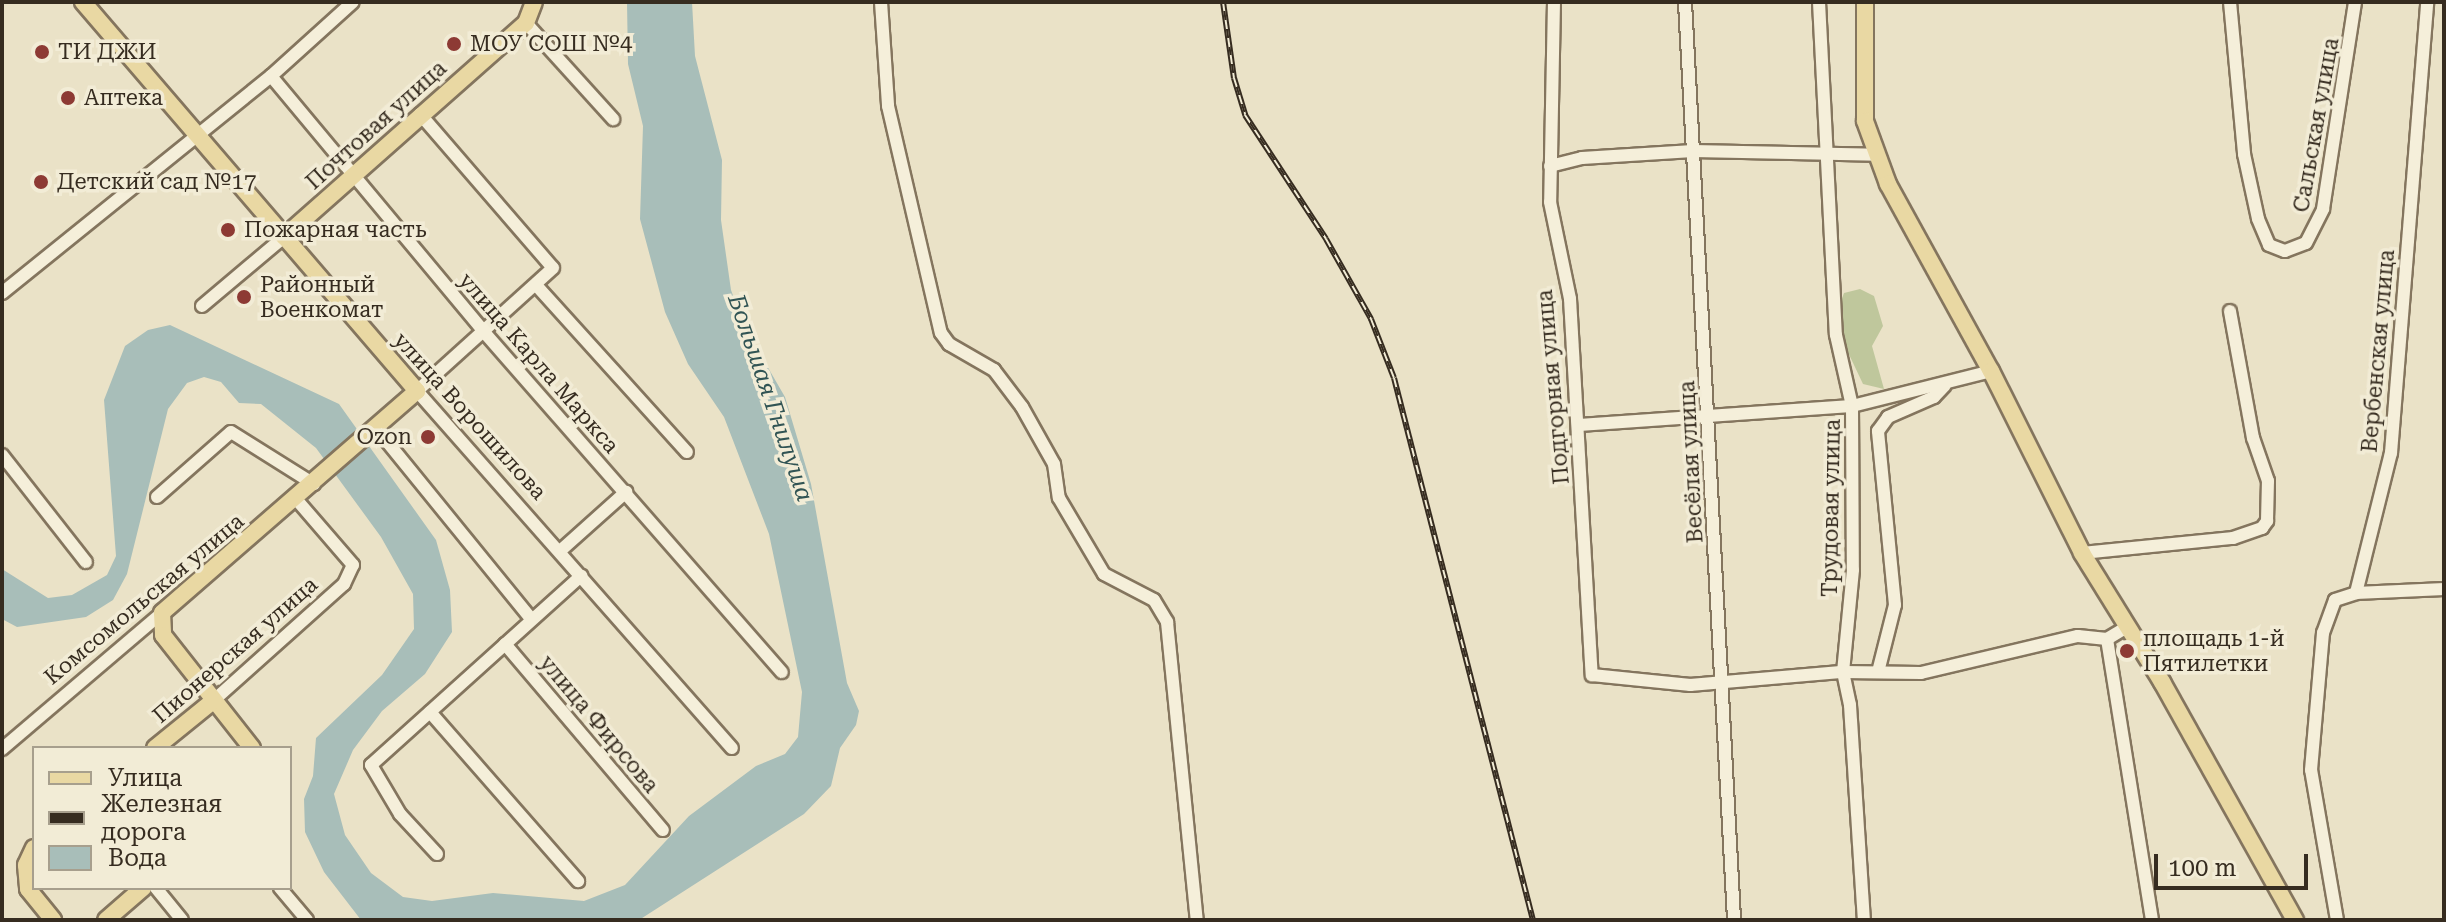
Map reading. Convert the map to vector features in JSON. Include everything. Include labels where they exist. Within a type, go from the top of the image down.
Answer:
[{"type":"main road","name":"улица Ворошилова","points":[[83,2],[417,391]]},
{"type":"main road","name":"Почтовая улица","points":[[284,237],[526,23],[534,2]]},
{"type":"main road","points":[[1865,2],[1865,121],[1888,184],[1991,371],[2082,553],[2295,920]]},
{"type":"main road","points":[[372,432],[417,391]]},
{"type":"main road","name":"Комсомольская улица","points":[[162,613],[372,432]]},
{"type":"main road","points":[[162,613],[163,635],[250,746]]},
{"type":"main road","name":"Пионерская улица","points":[[157,746],[213,701]]},
{"type":"main road","points":[[32,852],[26,865],[28,889],[53,920]]},
{"type":"main road","points":[[106,920],[141,890]]},
{"type":"street","points":[[2,293],[271,76],[353,2]]},
{"type":"street","points":[[881,2],[888,106],[941,333],[949,344],[994,370],[1022,407],[1054,464],[1059,498],[1104,574],[1154,600],[1167,622],[1197,920]]},
{"type":"street","name":"Подгорная улица","points":[[1554,2],[1555,126],[1550,166],[1553,233],[1570,299],[1592,675],[1724,684]]},
{"type":"street","name":"Весёлая улица","points":[[1685,2],[1724,684],[1734,920]]},
{"type":"street","name":"Трудовая улица","points":[[1819,2],[1836,335],[1852,406],[1853,570],[1843,672],[1852,732],[1864,920]]},
{"type":"street","name":"Сальская улица","points":[[2230,2],[2244,154],[2269,245],[2285,251],[2299,246],[2316,231],[2323,209],[2355,2]]},
{"type":"street","name":"Вербенская улица","points":[[2356,593],[2391,453],[2427,2]]},
{"type":"street","points":[[526,23],[613,119]]},
{"type":"street","name":"улица Карла Маркса","points":[[271,76],[484,332],[782,672]]},
{"type":"street","points":[[417,391],[553,268],[420,114]]},
{"type":"street","points":[[1550,166],[1582,158],[1693,151],[1877,155]]},
{"type":"street","name":"Почтовая улица","points":[[202,306],[284,237]]},
{"type":"street","points":[[536,285],[687,452]]},
{"type":"street","points":[[2082,553],[2233,538],[2262,528],[2267,521],[2268,481],[2253,438],[2230,311]]},
{"type":"street","points":[[1578,425],[1708,419],[1852,406],[1991,371]]},
{"type":"street","points":[[1878,672],[1895,605],[1878,431],[1888,417],[1934,397],[1945,384]]},
{"type":"street","name":"улица Ворошилова","points":[[417,391],[732,748]]},
{"type":"street","points":[[157,497],[231,432],[314,484]]},
{"type":"street","points":[[372,432],[531,619]]},
{"type":"street","points":[[2,455],[86,562]]},
{"type":"street","points":[[560,551],[626,492]]},
{"type":"street","name":"Пионерская улица","points":[[213,701],[344,584],[353,565],[296,499]]},
{"type":"street","points":[[437,854],[400,814],[371,765],[581,576]]},
{"type":"street","points":[[2337,920],[2311,770],[2328,610],[2335,600],[2356,593],[2444,589]]},
{"type":"street","name":"Комсомольская улица","points":[[2,749],[162,613]]},
{"type":"street","points":[[1724,684],[1843,672],[1938,671],[2078,636],[2107,639],[2127,627]]},
{"type":"street","points":[[2107,639],[2152,920]]},
{"type":"street","name":"улица Фирсова","points":[[505,644],[663,830]]},
{"type":"street","points":[[430,712],[578,881]]},
{"type":"street","points":[[158,890],[182,920]]},
{"type":"street","points":[[282,890],[307,920]]},
{"type":"street","points":[[36,920],[53,920]]},
{"type":"green space","points":[[1860,289],[1874,296],[1883,326],[1872,346],[1884,389],[1863,384],[1845,346],[1841,301],[1844,293]]},
{"type":"water","name":"Большая Гнилуша","points":[[627,2],[692,2],[695,56],[722,160],[721,220],[731,290],[744,326],[785,397],[811,484],[847,683],[859,711],[856,725],[840,748],[831,786],[804,814],[639,920],[361,920],[324,872],[305,832],[304,799],[313,776],[316,738],[382,675],[414,629],[413,594],[381,537],[316,448],[261,404],[239,403],[221,382],[204,377],[187,383],[168,409],[127,574],[113,600],[86,617],[17,627],[2,619],[2,569],[48,598],[72,595],[107,575],[116,556],[104,400],[125,346],[148,330],[170,325],[339,404],[436,540],[450,590],[452,632],[425,674],[382,711],[353,750],[334,794],[345,835],[371,873],[403,897],[432,901],[493,893],[584,901],[625,885],[689,816],[756,766],[785,754],[798,737],[802,692],[769,534],[724,417],[688,364],[665,312],[640,219],[643,126],[628,64]]},
{"type":"railway","points":[[1223,2],[1234,78],[1245,115],[1326,239],[1371,319],[1394,378],[1533,920]]},
{"type":"place","name":"МОУ СОШ №4","points":[[454,44]]},
{"type":"place","name":"ТИ ДЖИ","points":[[42,52]]},
{"type":"place","name":"Аптека","points":[[68,98]]},
{"type":"place","name":"Детский сад №17","points":[[41,182]]},
{"type":"place","name":"Пожарная часть","points":[[228,230]]},
{"type":"place","name":"Районный Военкомат","points":[[244,297]]},
{"type":"place","name":"Ozon","points":[[428,437]]},
{"type":"place","name":"площадь 1-й Пятилетки","points":[[2127,651]]}]
